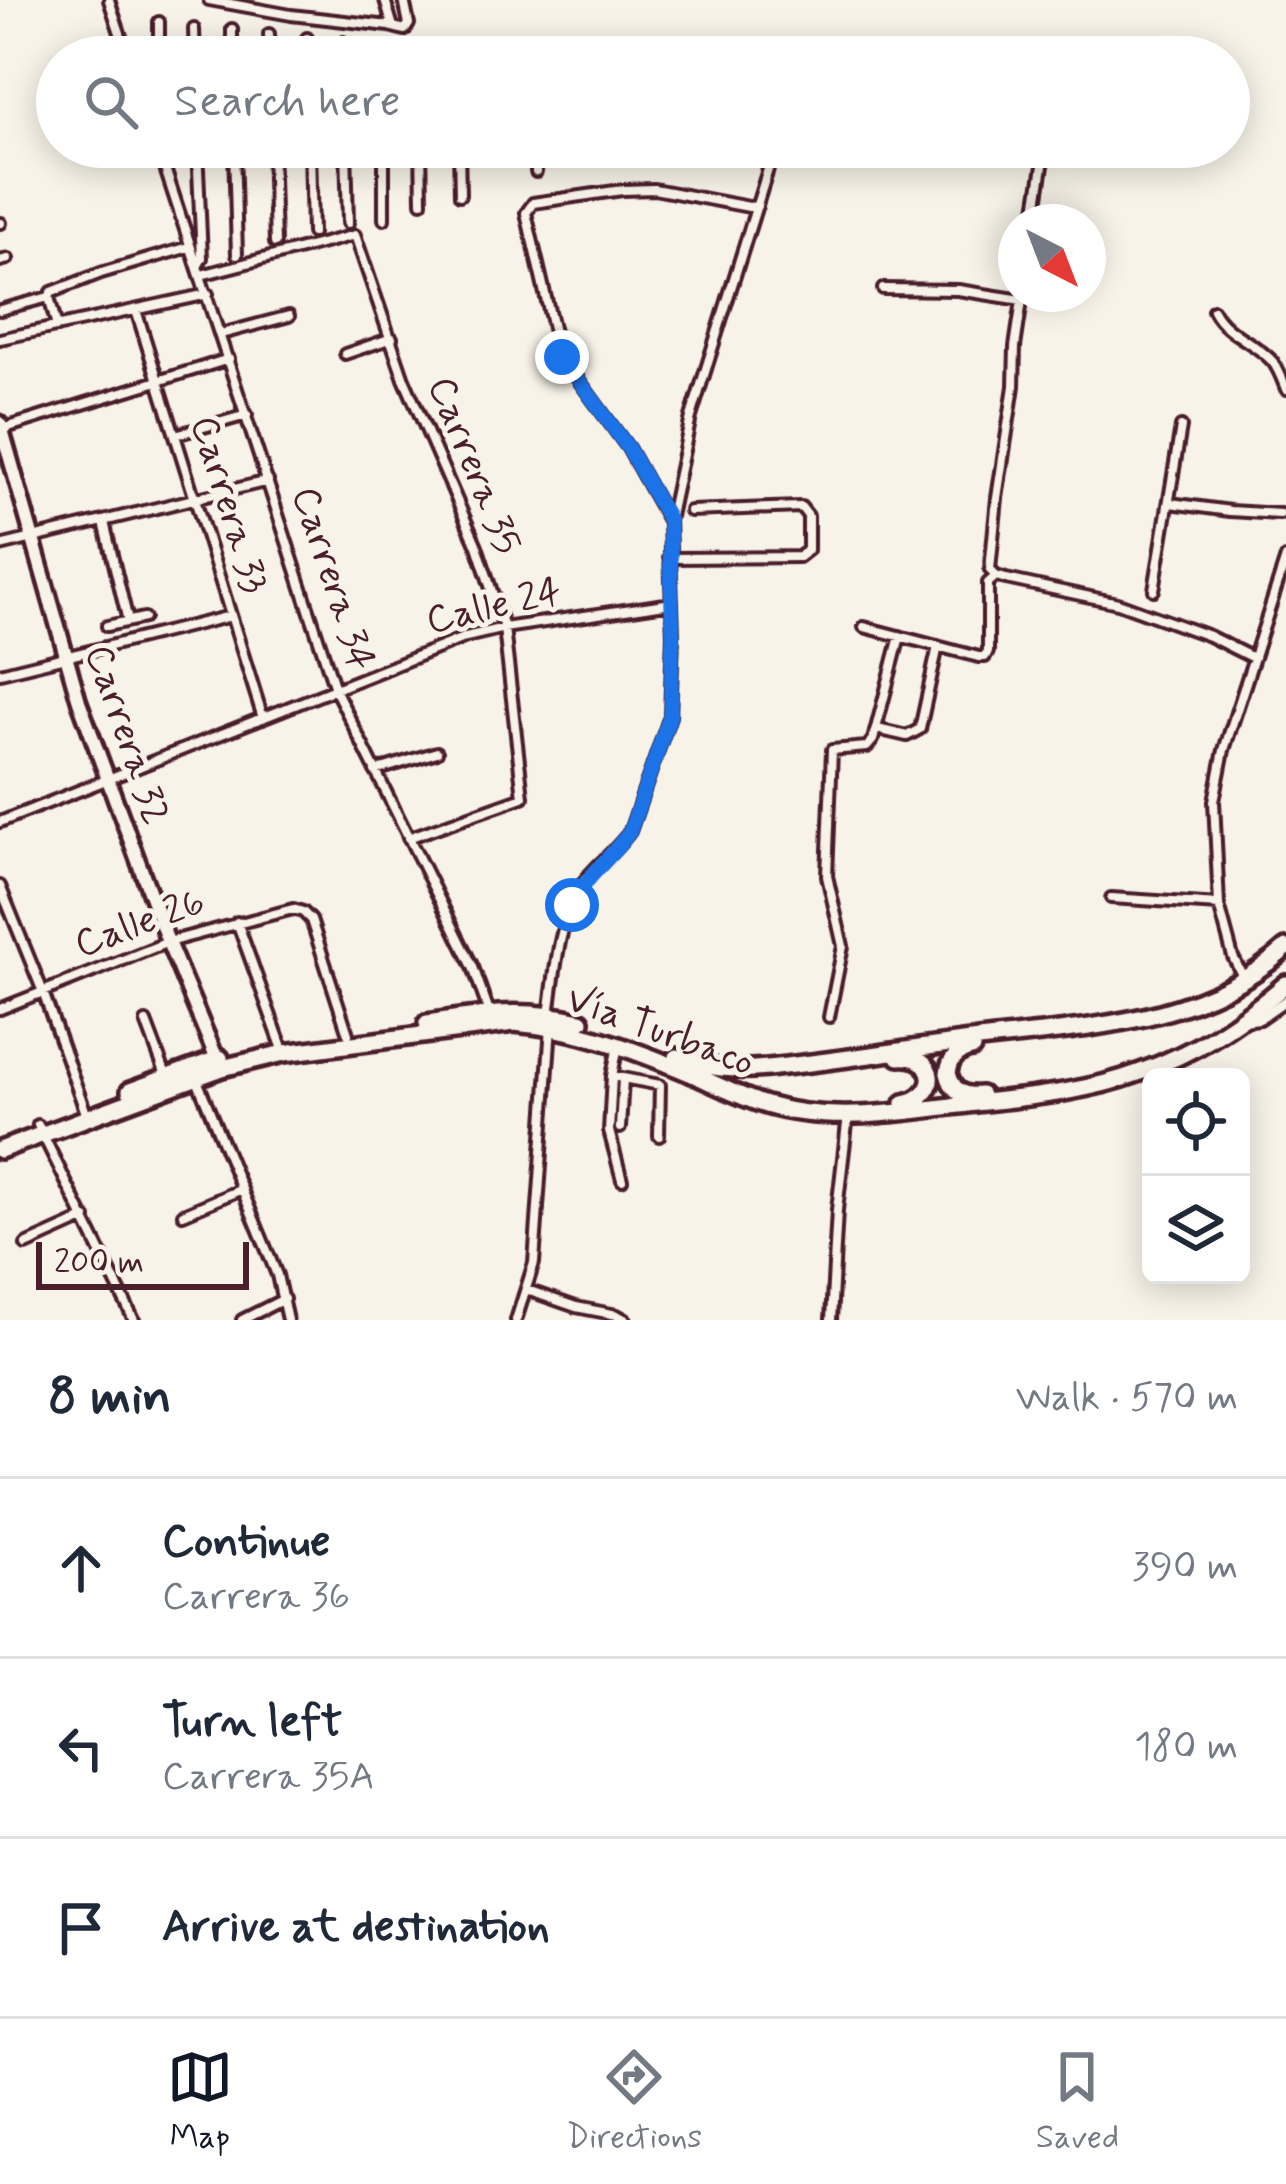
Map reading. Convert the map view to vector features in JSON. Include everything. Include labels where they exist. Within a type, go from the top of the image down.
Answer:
[{"type":"highway","name":"Vía Turbaco","points":[[86,1113],[217,1059],[280,1044],[489,1013],[602,1027],[694,1064],[731,1071],[1036,1033],[1149,1017],[1189,1006],[1245,979],[1286,948]]},
{"type":"highway","name":"Vía Turbaco","points":[[0,1150],[86,1113],[222,1068],[284,1053],[549,1020],[742,1097],[823,1114],[895,1113],[1052,1094],[1134,1075],[1185,1054],[1241,1022],[1286,984]]},
{"type":"highway","points":[[1036,1033],[1030,1041],[960,1051],[949,1065],[950,1081],[961,1094],[970,1096],[1038,1089],[1052,1094]]},
{"type":"highway","points":[[796,1065],[808,1071],[912,1056],[926,1065],[930,1075],[925,1094],[912,1102],[840,1107],[823,1114]]},
{"type":"highway","name":"Vía Turbaco","points":[[0,1140],[41,1130]]},
{"type":"street","points":[[109,0],[121,36]]},
{"type":"street","points":[[385,0],[393,28]]},
{"type":"street","points":[[214,1],[406,30],[404,0]]},
{"type":"street","points":[[159,22],[159,36]]},
{"type":"street","points":[[194,29],[194,36]]},
{"type":"street","points":[[232,29],[232,36]]},
{"type":"street","name":"Carrera 34","points":[[165,168],[335,689],[473,967],[489,1013]]},
{"type":"street","points":[[197,168],[199,271]]},
{"type":"street","points":[[235,168],[237,255]]},
{"type":"street","points":[[273,168],[275,243]]},
{"type":"street","points":[[310,168],[312,232]]},
{"type":"street","points":[[347,168],[349,224]]},
{"type":"street","points":[[384,168],[384,219]]},
{"type":"street","points":[[422,168],[422,202]]},
{"type":"street","points":[[459,168],[460,195]]},
{"type":"street","points":[[516,1320],[534,1263],[549,1020],[562,940],[582,884],[630,831],[670,716],[669,521],[691,417],[769,168]]},
{"type":"street","points":[[1037,204],[1043,168]]},
{"type":"street","points":[[669,521],[628,448],[556,345],[526,213],[533,203],[653,189],[757,206]]},
{"type":"street","name":"Carrera 35","points":[[199,271],[355,235],[404,379],[477,546],[504,628],[523,796],[408,838]]},
{"type":"street","points":[[57,327],[52,292],[189,247]]},
{"type":"street","points":[[883,289],[998,294]]},
{"type":"street","points":[[0,339],[208,294]]},
{"type":"street","points":[[0,310],[50,297]]},
{"type":"street","name":"Carrera 33","points":[[136,310],[263,718]]},
{"type":"street","points":[[1213,310],[1225,327],[1267,356],[1286,388]]},
{"type":"street","points":[[1020,312],[990,570],[996,576],[1118,603],[1209,636],[1252,658]]},
{"type":"street","points":[[221,334],[290,316]]},
{"type":"street","points":[[345,354],[392,338]]},
{"type":"street","points":[[1,426],[229,359]]},
{"type":"street","points":[[175,435],[247,415]]},
{"type":"street","name":"Carrera 32","points":[[1,426],[66,658],[168,942],[217,1059]]},
{"type":"street","points":[[1154,590],[1181,427]]},
{"type":"street","points":[[0,546],[268,481]]},
{"type":"street","points":[[1170,503],[1280,514]]},
{"type":"street","points":[[669,558],[799,557],[808,550],[808,516],[802,507],[690,511]]},
{"type":"street","points":[[104,522],[128,621]]},
{"type":"street","points":[[1245,979],[1233,957],[1219,905],[1214,801],[1224,750],[1286,558]]},
{"type":"street","points":[[863,627],[986,657],[988,583],[996,576]]},
{"type":"street","name":"Calle 24","points":[[0,822],[466,637],[672,603]]},
{"type":"street","points":[[0,673],[231,616]]},
{"type":"street","points":[[107,626],[144,618]]},
{"type":"street","points":[[829,1017],[843,946],[827,876],[832,750],[867,747],[877,729],[900,636]]},
{"type":"street","points":[[877,729],[908,736],[920,728],[938,646]]},
{"type":"street","points":[[375,771],[437,752]]},
{"type":"street","points":[[0,886],[86,1113]]},
{"type":"street","points":[[1111,898],[1219,905]]},
{"type":"street","name":"Calle 26","points":[[0,1009],[168,942],[293,909],[311,920],[348,1034]]},
{"type":"street","points":[[0,915],[11,910]]},
{"type":"street","points":[[237,922],[280,1044]]},
{"type":"street","points":[[1241,1022],[1259,1019],[1286,1000]]},
{"type":"street","points":[[146,1022],[167,1077]]},
{"type":"street","points":[[618,1044],[609,1131],[622,1180]]},
{"type":"street","points":[[612,1076],[660,1085],[659,1136]]},
{"type":"street","points":[[196,1077],[284,1299],[286,1320]]},
{"type":"street","points":[[620,1128],[623,1079]]},
{"type":"street","points":[[831,1320],[836,1210],[848,1114]]},
{"type":"street","points":[[41,1130],[134,1320]]},
{"type":"street","points":[[183,1214],[242,1189]]},
{"type":"street","points":[[26,1245],[86,1218]]},
{"type":"street","points":[[527,1290],[626,1320]]},
{"type":"street","points":[[242,1320],[284,1299]]},
{"type":"route","points":[[562,357],[628,448],[669,521],[673,636],[670,716],[630,831],[582,884],[572,905]]}]
